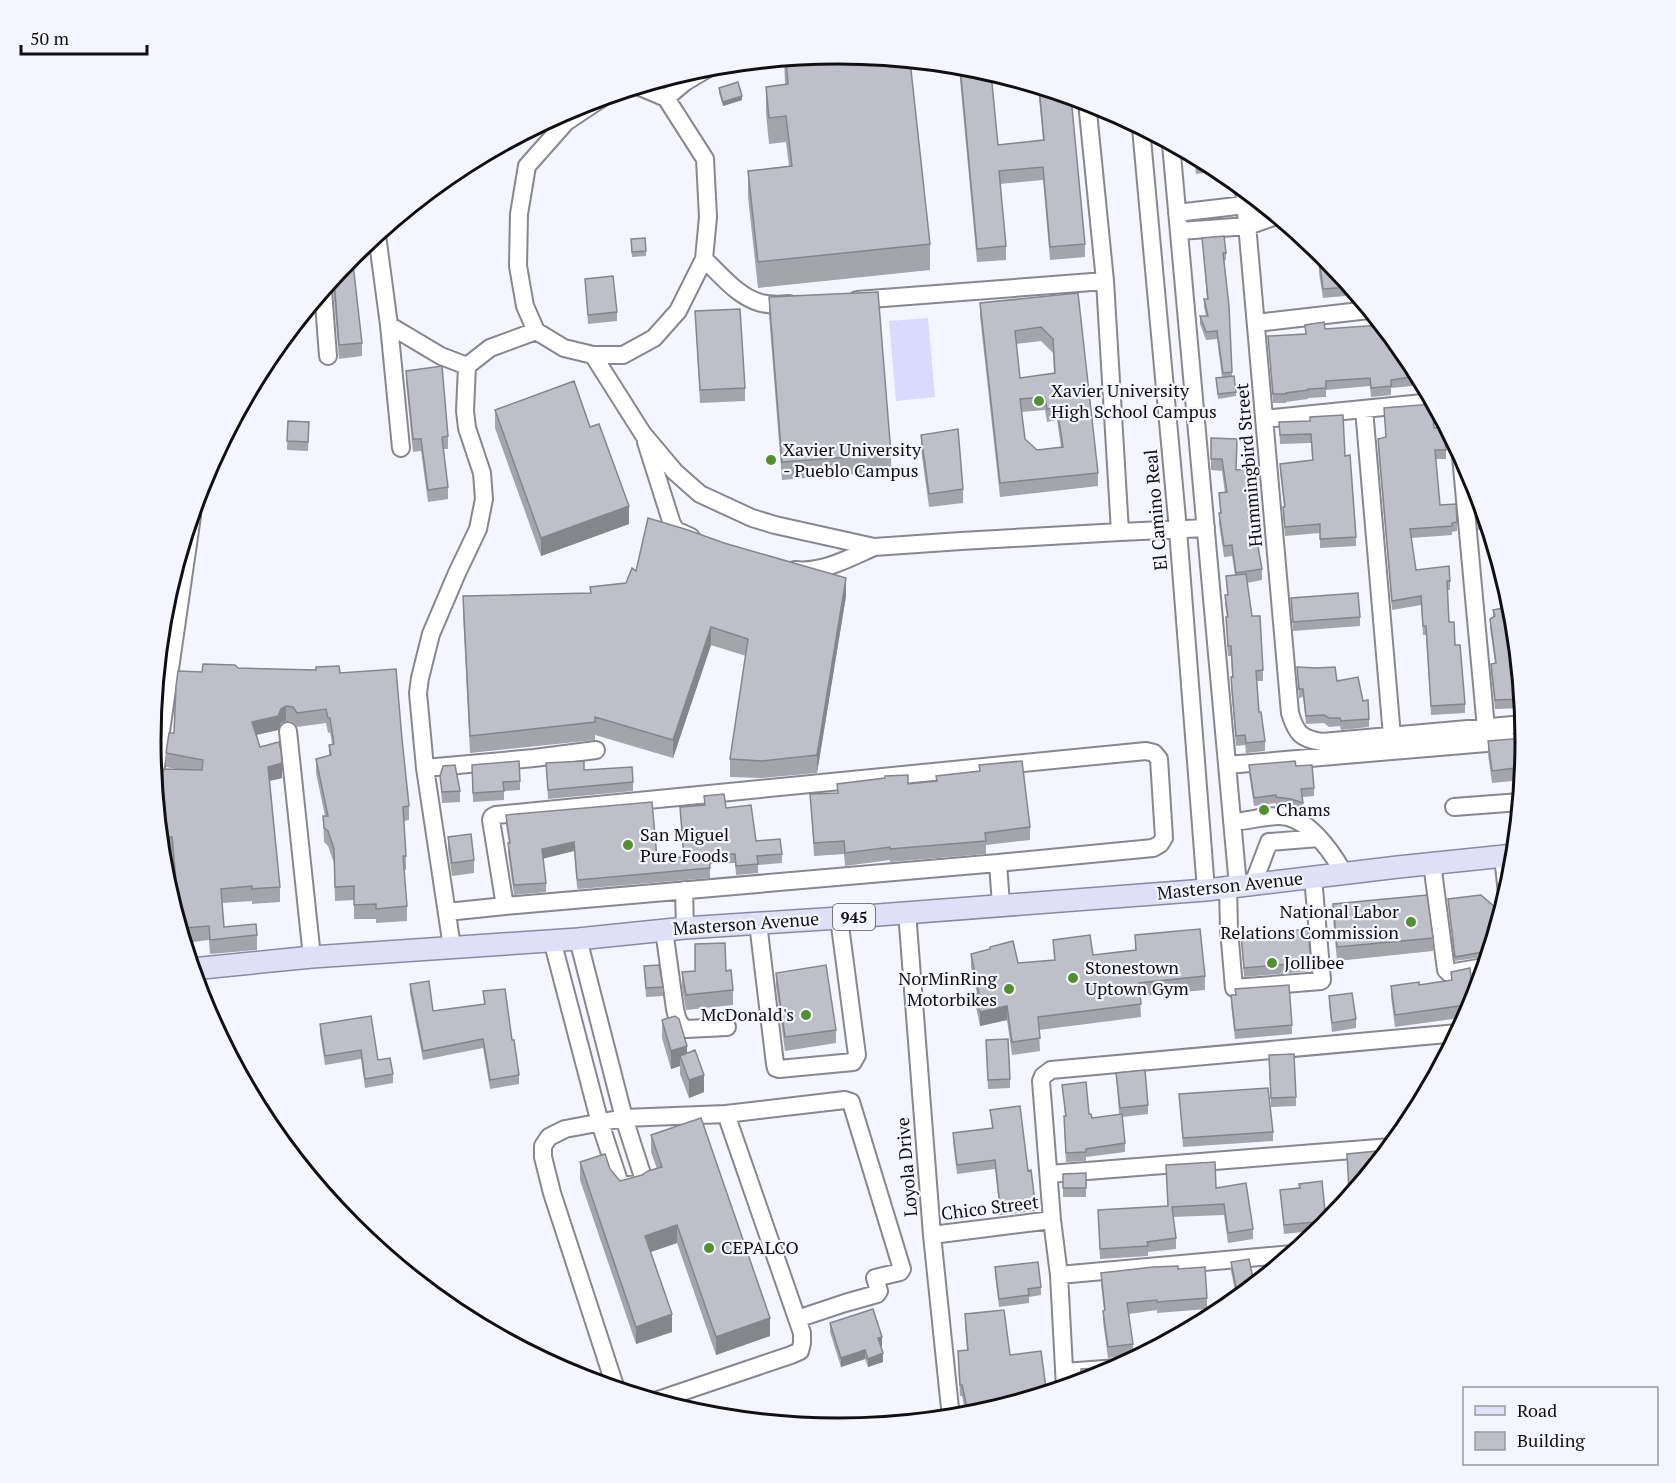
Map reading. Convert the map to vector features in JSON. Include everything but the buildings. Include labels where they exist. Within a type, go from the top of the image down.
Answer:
[{"type":"main road","name":"Masterson Avenue","points":[[200,968],[312,957],[578,939],[686,928],[1206,890],[1505,856]]},
{"type":"street","points":[[666,98],[684,83]]},
{"type":"street","points":[[567,122],[527,166],[519,214],[518,266],[525,306],[536,331],[564,348],[593,355],[623,355],[654,338],[678,311],[704,259],[708,217],[705,159],[666,98],[650,92]]},
{"type":"street","points":[[1088,113],[1105,281],[1120,532]]},
{"type":"street","name":"El Camino Real","points":[[1142,137],[1178,530],[1206,890]]},
{"type":"street","points":[[1172,152],[1232,822],[1240,886]]},
{"type":"street","points":[[1177,213],[1241,198]]},
{"type":"street","name":"Hummingbird Street","points":[[1245,201],[1290,713],[1294,726],[1301,735],[1310,740],[1322,742],[1392,736]]},
{"type":"street","points":[[1180,231],[1248,226],[1267,218]]},
{"type":"street","points":[[378,245],[389,325],[400,448]]},
{"type":"street","points":[[704,259],[735,290],[750,299],[778,305],[801,303]]},
{"type":"street","points":[[845,301],[1105,281]]},
{"type":"street","points":[[324,301],[328,356]]},
{"type":"street","points":[[1256,323],[1360,311]]},
{"type":"street","points":[[389,325],[441,356],[467,366]]},
{"type":"street","points":[[452,947],[425,768],[418,693],[421,669],[431,634],[478,529],[484,500],[482,473],[467,428],[465,411],[467,366],[490,348],[536,331]]},
{"type":"street","points":[[593,355],[643,434],[675,471],[700,494],[767,523],[874,547],[1206,528]]},
{"type":"street","points":[[1264,418],[1424,403]]},
{"type":"street","points":[[1364,409],[1392,736],[1515,725]]},
{"type":"street","points":[[643,434],[672,524],[676,530],[699,542],[711,545]]},
{"type":"street","points":[[1464,483],[1486,728]]},
{"type":"street","points":[[779,566],[805,571],[832,565],[874,547]]},
{"type":"street","points":[[161,727],[183,569]]},
{"type":"street","points":[[288,731],[312,957]]},
{"type":"street","points":[[1227,765],[1515,741]]},
{"type":"street","points":[[425,768],[596,750]]},
{"type":"street","points":[[447,912],[1153,848],[1164,838],[1159,759],[1154,753],[1146,751],[496,815],[491,820],[505,906]]},
{"type":"street","points":[[1454,807],[1512,803]]},
{"type":"street","points":[[1232,822],[1282,816],[1299,822],[1327,846],[1344,873]]},
{"type":"street","points":[[1266,818],[1269,842],[1240,886],[1229,929],[1234,988],[1322,980],[1313,877]]},
{"type":"street","points":[[1269,842],[1319,838]]},
{"type":"street","points":[[998,863],[1001,905]]},
{"type":"street","points":[[1432,863],[1447,972],[1476,968]]},
{"type":"street","points":[[684,890],[686,928]]},
{"type":"street","name":"Loyola Drive","points":[[907,912],[932,1234],[950,1409]]},
{"type":"street","points":[[759,923],[775,1064],[779,1070],[853,1062],[856,1059],[839,918]]},
{"type":"street","points":[[664,930],[677,1020],[686,1029],[727,1028]]},
{"type":"street","points":[[552,940],[600,1123],[619,1181],[622,1186],[637,1184],[642,1181],[642,1174],[624,1118],[578,939]]},
{"type":"street","points":[[1065,1379],[1059,1275],[1052,1220],[1041,1081],[1043,1076],[1051,1070],[1448,1034]]},
{"type":"street","points":[[613,1380],[552,1193],[543,1157],[543,1146],[549,1137],[565,1129],[624,1118],[726,1114],[845,1100],[851,1102],[902,1269],[900,1272],[875,1278],[879,1291],[877,1294],[797,1319]]},
{"type":"street","points":[[669,1396],[791,1355],[800,1351],[802,1343],[802,1333],[726,1114]]},
{"type":"street","points":[[1049,1174],[1379,1148]]},
{"type":"street","name":"Chico Street","points":[[932,1234],[1052,1220]]},
{"type":"street","points":[[1059,1275],[1278,1255]]},
{"type":"shaded area","points":[[928,318],[935,397],[896,401],[889,321]]},
{"type":"place","name":"Xavier University High School Campus","points":[[1039,401]]},
{"type":"place","name":"Xavier University - Pueblo Campus","points":[[771,460]]},
{"type":"place","name":"Chams","points":[[1264,810]]},
{"type":"place","name":"San Miguel Pure Foods","points":[[628,845]]},
{"type":"place","name":"National Labor Relations Commission","points":[[1411,922]]},
{"type":"place","name":"Jollibee","points":[[1272,963]]},
{"type":"place","name":"Stonestown Uptown Gym","points":[[1073,978]]},
{"type":"place","name":"NorMinRing Motorbikes","points":[[1009,989]]},
{"type":"place","name":"McDonald's","points":[[806,1015]]},
{"type":"place","name":"CEPALCO","points":[[709,1248]]}]
